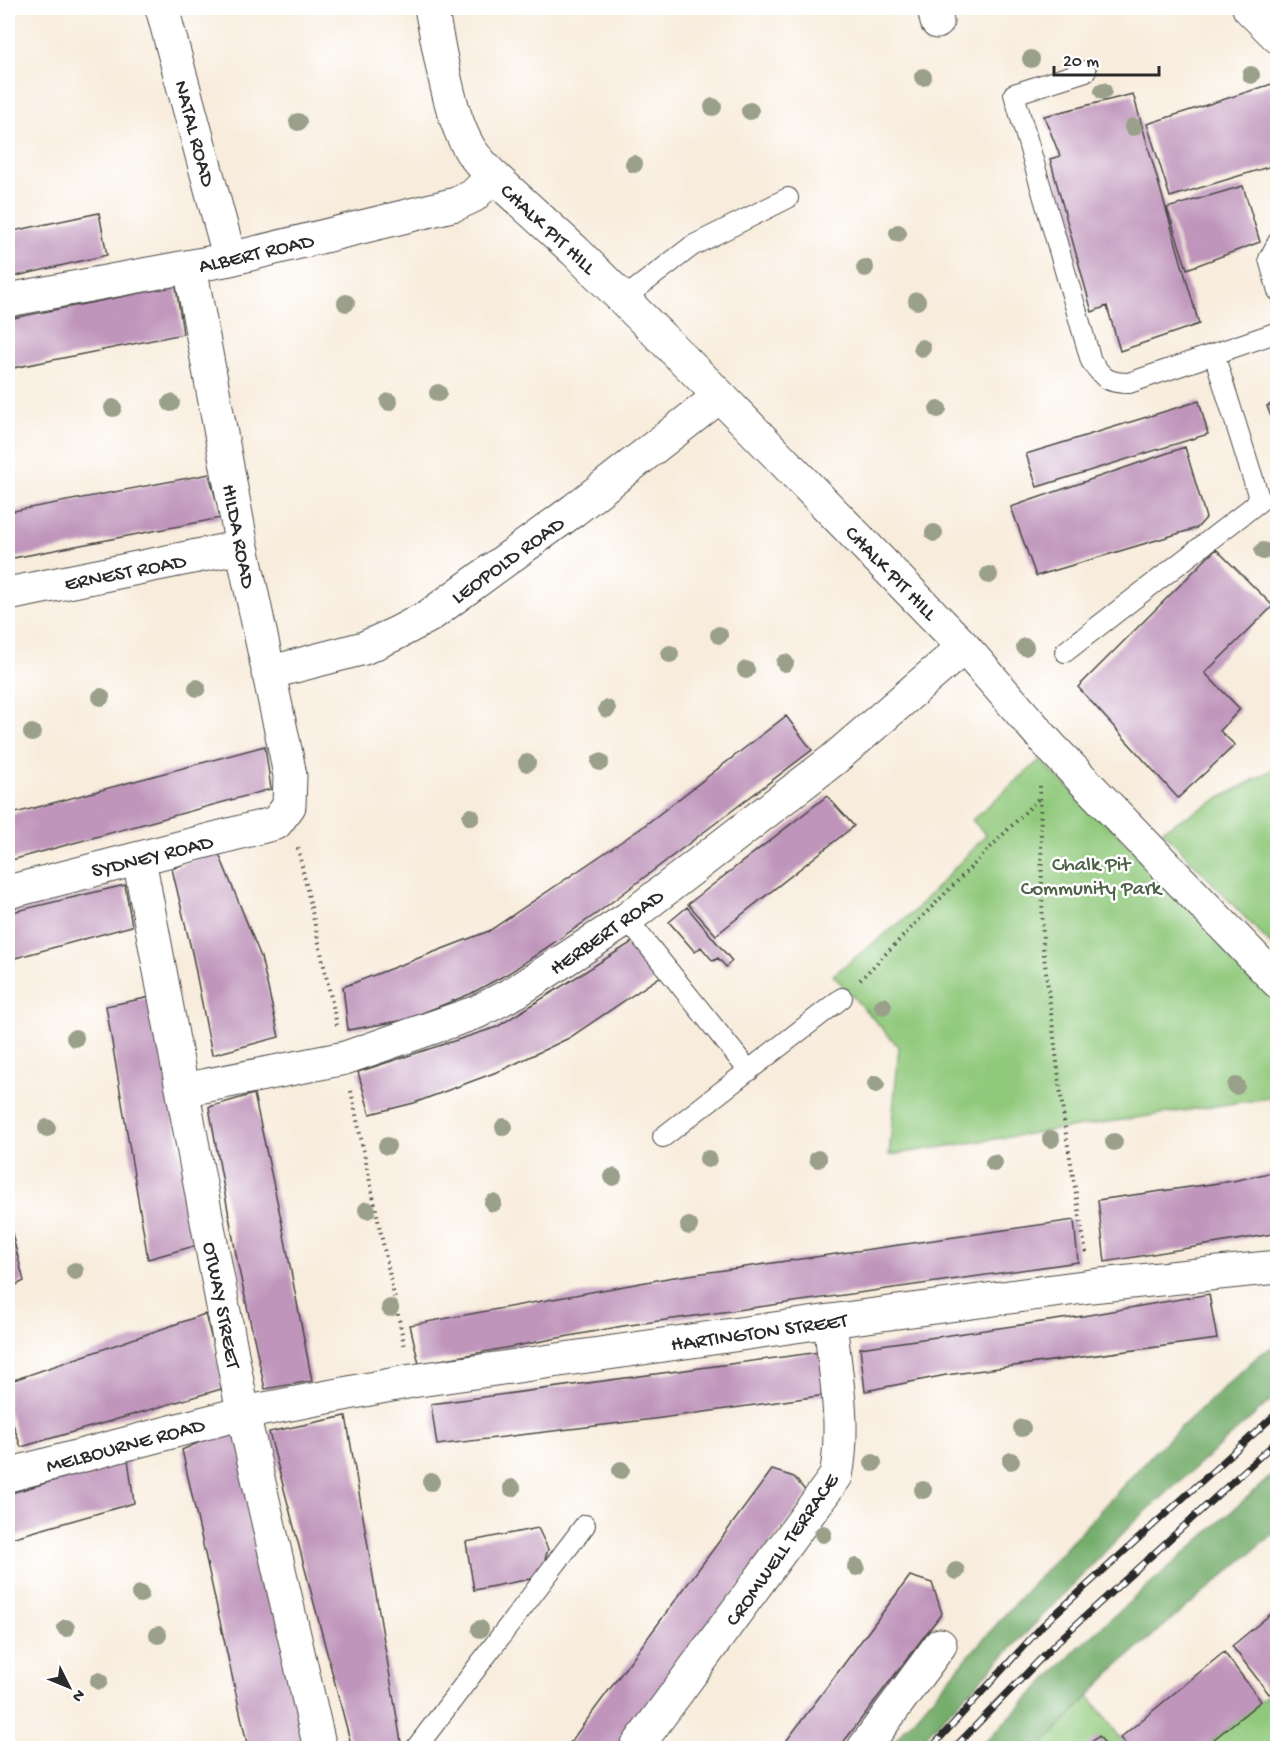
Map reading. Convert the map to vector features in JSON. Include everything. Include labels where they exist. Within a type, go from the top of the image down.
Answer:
[{"type":"street","name":"NATAL ROAD","points":[[162,8],[230,258]]},
{"type":"street","name":"CHALK PIT HILL","points":[[431,8],[448,89],[457,118],[471,150],[493,176],[575,251],[720,396],[964,647],[1051,747],[1278,981]]},
{"type":"street","points":[[1249,8],[1278,37]]},
{"type":"street","name":"ALBERT ROAD","points":[[8,300],[190,267],[456,204],[473,196],[493,176]]},
{"type":"street","name":"HILDA ROAD","points":[[190,267],[242,548],[290,776],[289,806]]},
{"type":"street","name":"LEOPOLD ROAD","points":[[268,673],[364,648],[429,615],[574,510],[720,396]]},
{"type":"street","name":"ERNEST ROAD","points":[[8,594],[242,548]]},
{"type":"street","name":"HERBERT ROAD","points":[[183,1090],[345,1058],[477,1012],[555,968],[627,919],[833,760],[964,647]]},
{"type":"street","name":"SYDNEY ROAD","points":[[8,892],[276,823],[289,806]]},
{"type":"street","name":"OTWAY STREET","points":[[139,859],[243,1413],[320,1749]]},
{"type":"street","name":"HARTINGTON STREET","points":[[243,1413],[412,1381],[830,1321],[1092,1286],[1278,1267]]},
{"type":"street","name":"CROMWELL TERRACE","points":[[636,1749],[836,1476],[840,1454],[840,1433],[830,1321]]},
{"type":"street","name":"MELBOURNE ROAD","points":[[8,1475],[243,1413]]},
{"type":"street","points":[[864,1749],[940,1645]]},
{"type":"lane","points":[[1086,71],[1014,94],[1091,361],[1102,377],[1114,383],[1129,383],[1278,332]]},
{"type":"lane","points":[[623,299],[692,246],[788,198]]},
{"type":"lane","points":[[1278,242],[1269,259],[1278,291]]},
{"type":"lane","points":[[1065,652],[1260,501],[1214,354]]},
{"type":"lane","points":[[627,919],[748,1071]]},
{"type":"lane","points":[[663,1137],[842,998]]},
{"type":"lane","points":[[416,1749],[585,1525]]},
{"type":"path","points":[[8,73],[12,91],[8,92]]},
{"type":"path","points":[[1051,747],[1040,760],[1043,947],[1065,1128],[1092,1286]]},
{"type":"path","points":[[842,998],[1040,797]]},
{"type":"path","points":[[289,806],[345,1058],[412,1381]]},
{"type":"green space","name":"Chalk Pit Community Park","points":[[1040,760],[1277,985],[1277,1093],[1269,1098],[889,1155],[899,1047],[833,975],[913,912],[986,835],[972,820]]},
{"type":"green space","points":[[1277,767],[1277,951],[1162,830]]},
{"type":"green space","points":[[1277,1344],[1277,1395],[1133,1523],[914,1748],[888,1748],[1017,1601],[1155,1451],[1259,1355]]},
{"type":"green space","points":[[1277,1471],[1277,1531],[1118,1665],[1040,1748],[979,1748],[1080,1646]]},
{"type":"green space","points":[[1277,1687],[1277,1745],[1273,1748],[1203,1748]]},
{"type":"green space","points":[[1089,1696],[1128,1748],[1040,1748]]},
{"type":"building","points":[[1278,82],[1278,164],[1170,197],[1147,124]]},
{"type":"building","points":[[1133,94],[1199,324],[1120,351],[1107,306],[1092,312],[1050,159],[1060,156],[1044,116]]},
{"type":"building","points":[[1243,186],[1260,242],[1187,269],[1167,208]]},
{"type":"building","points":[[99,213],[107,255],[8,278],[8,232]]},
{"type":"building","points":[[176,286],[183,334],[8,369],[8,319]]},
{"type":"building","points":[[1199,401],[1208,434],[1037,487],[1026,454]]},
{"type":"building","points":[[1278,401],[1278,433],[1277,433],[1267,406]]},
{"type":"building","points":[[1185,447],[1206,518],[1197,528],[1036,576],[1011,507]]},
{"type":"building","points":[[209,474],[221,518],[8,559],[8,512]]},
{"type":"building","points":[[1216,549],[1273,606],[1205,673],[1240,709],[1220,731],[1235,745],[1178,798],[1078,687]]},
{"type":"building","points":[[786,716],[812,750],[596,914],[509,973],[470,994],[405,1020],[348,1030],[343,987],[489,931],[640,829]]},
{"type":"building","points":[[265,746],[271,789],[8,861],[8,815]]},
{"type":"building","points":[[827,796],[854,826],[716,935],[688,904]]},
{"type":"building","points":[[217,849],[261,957],[279,1037],[212,1055],[193,957],[172,869]]},
{"type":"building","points":[[125,885],[132,926],[8,960],[8,913]]},
{"type":"building","points":[[687,907],[732,961],[726,967],[718,958],[713,961],[701,947],[695,952],[669,922]]},
{"type":"building","points":[[637,939],[664,974],[569,1038],[502,1070],[414,1103],[370,1114],[358,1072],[497,1027]]},
{"type":"building","points":[[151,997],[198,1245],[148,1259],[106,1006]]},
{"type":"building","points":[[254,1094],[312,1381],[265,1389],[238,1265],[209,1107]]},
{"type":"building","points":[[1278,1171],[1278,1233],[1105,1262],[1098,1200],[1233,1181]]},
{"type":"building","points":[[8,1218],[24,1281],[8,1289]]},
{"type":"building","points":[[1074,1220],[1078,1262],[623,1326],[419,1364],[410,1325],[668,1278]]},
{"type":"building","points":[[1209,1294],[1217,1339],[946,1375],[865,1391],[860,1348],[1083,1316]]},
{"type":"building","points":[[205,1314],[225,1388],[21,1447],[8,1410],[8,1382]]},
{"type":"building","points":[[827,1351],[833,1394],[654,1419],[437,1445],[431,1404]]},
{"type":"building","points":[[346,1416],[402,1748],[352,1748],[269,1432]]},
{"type":"building","points":[[239,1430],[306,1748],[248,1748],[182,1450],[211,1437]]},
{"type":"building","points":[[128,1459],[134,1503],[8,1539],[8,1494]]},
{"type":"building","points":[[772,1470],[794,1477],[808,1494],[619,1748],[566,1748]]},
{"type":"building","points":[[538,1528],[548,1549],[540,1577],[474,1590],[466,1542]]},
{"type":"building","points":[[910,1576],[932,1583],[942,1613],[839,1748],[781,1748]]},
{"type":"building","points":[[1278,1608],[1278,1687],[1269,1694],[1232,1646]]},
{"type":"building","points":[[1224,1652],[1261,1701],[1203,1748],[1129,1748],[1120,1738]]},
{"type":"building","points":[[1099,1736],[1108,1748],[1084,1748]]},
{"type":"railway","points":[[931,1748],[1043,1625],[1278,1412]]},
{"type":"railway","points":[[954,1748],[1057,1642],[1278,1440]]}]
